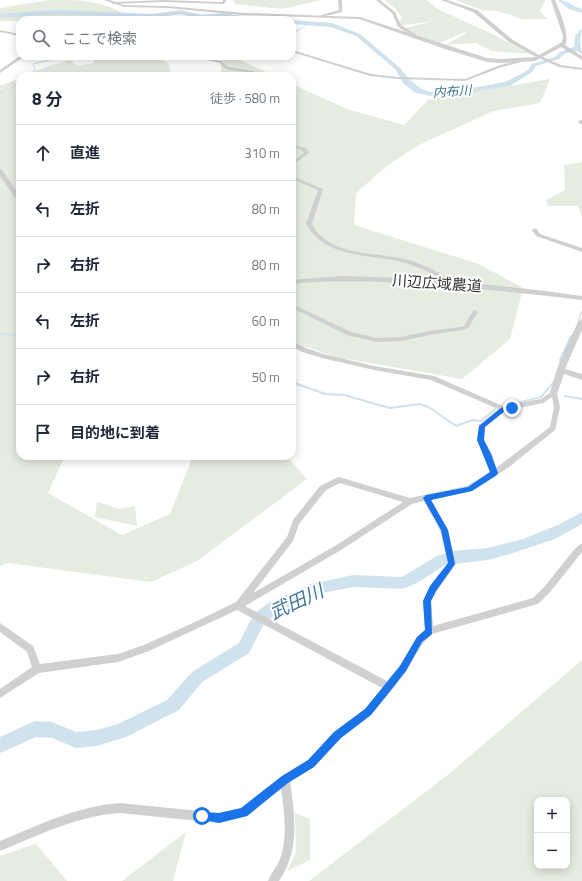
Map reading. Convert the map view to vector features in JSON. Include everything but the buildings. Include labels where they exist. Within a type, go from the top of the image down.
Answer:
[{"type":"street","points":[[106,0],[113,3],[244,14],[360,18],[487,60],[542,59],[563,45],[565,42],[565,36],[553,0]]},
{"type":"street","points":[[113,3],[170,1],[221,4],[226,0]]},
{"type":"street","points":[[322,16],[341,11],[340,0]]},
{"type":"street","points":[[378,0],[394,13],[399,26],[409,33],[433,43]]},
{"type":"street","points":[[443,0],[448,3],[475,11],[511,41],[542,59],[560,66],[582,69]]},
{"type":"street","points":[[230,16],[244,14]]},
{"type":"street","points":[[0,31],[16,35]]},
{"type":"street","points":[[563,45],[582,58]]},
{"type":"street","points":[[296,52],[371,74],[397,78],[465,80],[501,66],[519,62],[520,60]]},
{"type":"street","points":[[0,72],[17,60]]},
{"type":"street","points":[[212,60],[221,62],[227,68],[253,72]]},
{"type":"street","points":[[296,147],[304,149],[307,153],[296,161]]},
{"type":"street","points":[[0,171],[16,195]]},
{"type":"street","points":[[296,179],[321,189],[309,224],[316,234],[328,244],[346,250],[403,260],[454,284]]},
{"type":"street","points":[[535,230],[538,235],[582,250]]},
{"type":"street","name":"川辺広域農道","points":[[296,282],[338,277],[506,288],[582,298]]},
{"type":"street","points":[[296,308],[349,334],[376,340],[401,339],[429,333],[462,330],[466,327],[476,312]]},
{"type":"street","points":[[0,694],[37,669],[118,658],[146,648],[237,606],[338,548],[410,501],[469,489],[494,473],[553,428],[557,407],[554,392],[568,350],[582,322]]},
{"type":"street","points":[[296,345],[304,350],[322,356],[374,368],[432,378],[503,409]]},
{"type":"street","points":[[562,371],[582,377]]},
{"type":"street","points":[[494,473],[488,454],[481,440],[482,426],[503,409],[542,401],[554,392]]},
{"type":"street","points":[[237,606],[290,539],[296,522],[323,488],[339,480],[410,501]]},
{"type":"street","points":[[426,498],[444,530],[452,564],[433,589],[427,601],[429,632]]},
{"type":"street","points":[[0,846],[67,819],[106,808],[120,808],[219,818],[244,812],[285,779],[311,764],[338,735],[368,712],[403,668],[420,640],[429,632],[535,601],[544,594],[570,558],[582,546]]},
{"type":"street","points":[[237,606],[389,687]]},
{"type":"street","points":[[0,627],[30,649],[37,669]]},
{"type":"street","points":[[273,881],[281,872],[288,852],[290,823],[285,779]]},
{"type":"shaded area","points":[[49,0],[73,0],[94,2],[113,8],[127,16],[16,16],[16,21],[0,21],[0,8]]},
{"type":"shaded area","points":[[234,0],[322,0],[282,9],[235,4]]},
{"type":"shaded area","points":[[384,0],[426,0],[436,8],[531,54],[492,51],[476,43],[445,45],[467,33],[465,32],[439,43],[417,35],[406,28],[434,21],[399,26],[402,17],[395,8]]},
{"type":"shaded area","points":[[456,0],[545,0],[540,11],[547,19],[522,19],[498,11],[482,10]]},
{"type":"shaded area","points":[[70,60],[77,66],[94,63],[94,60],[162,60],[169,64],[170,72],[34,72]]},
{"type":"shaded area","points":[[220,60],[240,60],[266,72],[222,72]]},
{"type":"shaded area","points":[[550,79],[540,103],[493,111],[419,145],[388,165],[356,193],[354,225],[479,264],[523,288],[510,339],[462,379],[335,357],[296,343],[296,86],[347,109],[404,125],[428,100]]},
{"type":"shaded area","points":[[16,80],[16,460],[63,460],[48,493],[122,535],[170,514],[191,460],[290,460],[307,479],[197,561],[151,582],[8,563],[0,566],[0,86]]},
{"type":"shaded area","points":[[582,162],[582,217],[578,206],[548,206],[546,200],[565,190],[564,165]]},
{"type":"shaded area","points":[[97,502],[120,509],[135,506],[137,526],[95,517]]},
{"type":"shaded area","points":[[582,660],[582,881],[309,881],[449,774]]},
{"type":"shaded area","points":[[295,813],[310,819],[310,860],[287,871],[296,853]]},
{"type":"shaded area","points":[[186,832],[173,881],[122,881]]},
{"type":"shaded area","points":[[36,844],[67,881],[0,881],[0,856]]},
{"type":"waterway","name":"武田川","points":[[561,0],[571,8],[582,11]]},
{"type":"waterway","name":"内布川","points":[[0,16],[57,12],[100,15],[153,16]]},
{"type":"waterway","name":"内布川","points":[[153,16],[180,12],[198,16]]},
{"type":"waterway","name":"内布川","points":[[212,16],[232,16]]},
{"type":"waterway","name":"内布川","points":[[296,22],[332,25],[358,35],[397,68],[407,82],[417,90],[430,94],[451,94],[507,84],[530,71],[534,65],[557,58],[562,53],[578,48]]},
{"type":"waterway","points":[[296,32],[308,24]]},
{"type":"waterway","name":"武田川","points":[[578,48],[578,36],[582,30]]},
{"type":"waterway","name":"武田川","points":[[578,48],[582,52]]},
{"type":"waterway","points":[[33,72],[35,70],[33,64],[50,60]]},
{"type":"waterway","points":[[0,93],[16,85]]},
{"type":"waterway","points":[[578,323],[582,311]]},
{"type":"waterway","points":[[0,334],[16,335]]},
{"type":"waterway","points":[[560,360],[571,336]]},
{"type":"waterway","points":[[505,406],[541,397],[554,382]]},
{"type":"waterway","points":[[296,383],[325,394],[344,395],[390,408],[420,404],[430,408],[456,426],[472,420],[481,421],[495,409]]},
{"type":"waterway","points":[[565,396],[582,399]]},
{"type":"waterway","name":"武田川","points":[[0,745],[35,729],[52,730],[76,740],[97,738],[120,731],[173,705],[197,677],[244,648],[259,619],[273,608],[316,588],[353,581],[402,583],[412,579],[442,560],[453,557],[488,554],[523,545],[550,535],[582,517]]},
{"type":"route","points":[[202,816],[219,818],[244,812],[285,779],[311,764],[338,735],[368,712],[389,687],[403,668],[420,640],[429,632],[427,601],[433,589],[452,564],[444,530],[426,498],[469,489],[494,473],[488,454],[481,440],[482,426],[491,417],[503,409],[512,408]]}]
